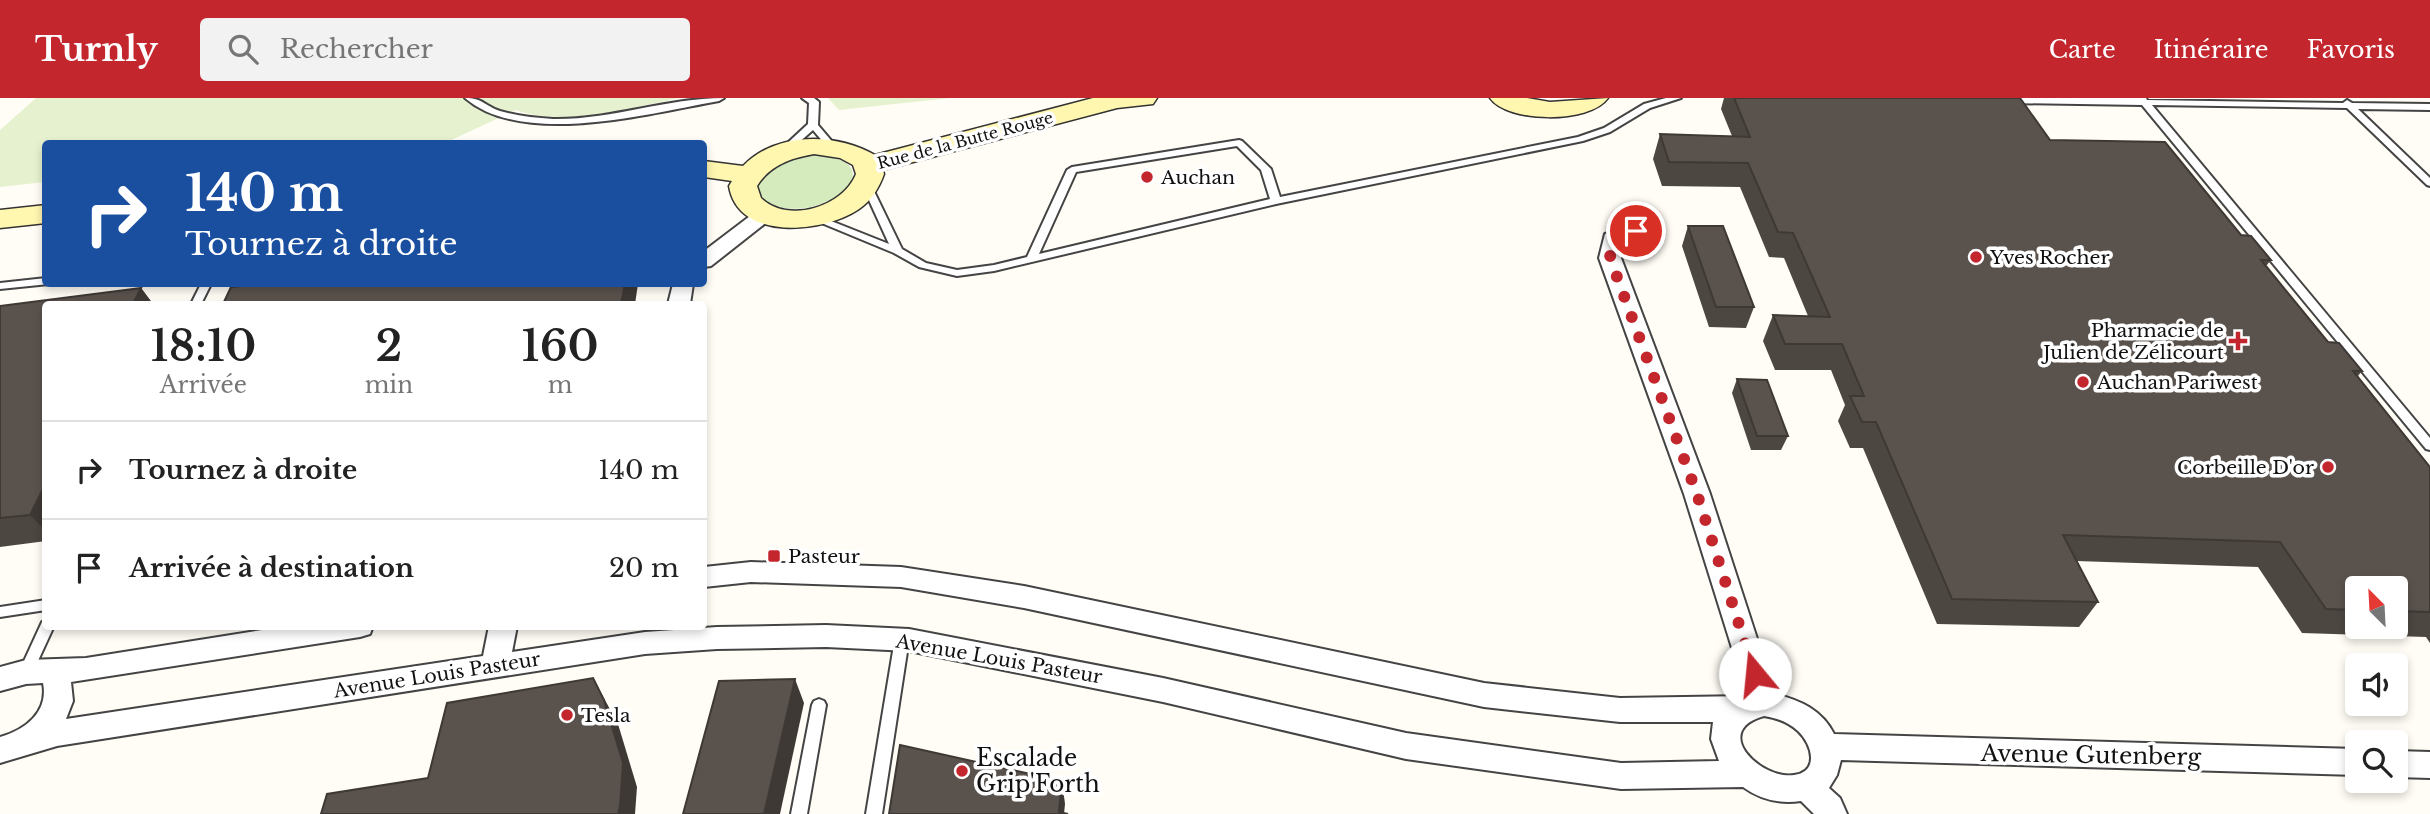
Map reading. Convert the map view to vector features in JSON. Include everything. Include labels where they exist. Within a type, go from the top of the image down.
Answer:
[{"type":"street","name":"Rue de la Butte Rouge","points":[[868,176],[1116,100],[1144,98]]},
{"type":"street","points":[[1503,98],[1535,109],[1553,110],[1585,104],[1595,98]]},
{"type":"street","points":[[806,147],[832,147],[861,156],[868,176],[859,198],[844,207],[812,217],[796,219],[765,214],[752,207],[744,197],[743,186],[748,174],[757,166],[783,152],[806,147]]},
{"type":"street","points":[[707,169],[748,174]]},
{"type":"street","points":[[707,259],[765,214]]},
{"type":"street","points":[[1636,231],[1612,238],[1610,258],[1697,494],[1751,707]]},
{"type":"street","points":[[707,577],[751,572],[830,572],[901,577],[1024,597],[1484,695],[1620,710],[1780,706],[1808,722],[1826,747],[1828,760],[1825,771],[1807,787],[1793,790],[1761,783],[1746,774],[1736,764],[1725,741],[1725,730],[1729,719],[1751,707]]},
{"type":"street","points":[[26,674],[86,670],[335,630]]},
{"type":"street","points":[[495,666],[502,630]]},
{"type":"street","name":"Avenue Louis Pasteur","points":[[13,745],[57,733],[495,666],[646,635],[717,638],[826,636],[902,639],[1163,690],[1406,746],[1621,776],[1746,774]]},
{"type":"street","points":[[13,745],[41,730],[56,712],[61,688],[26,674]]},
{"type":"street","name":"Avenue Gutenberg","points":[[1826,747],[2345,762]]},
{"type":"street","points":[[2408,764],[2430,765]]},
{"type":"street","points":[[1807,787],[1832,814]]},
{"type":"lane","points":[[470,98],[496,114],[554,123],[590,120],[719,98]]},
{"type":"lane","points":[[807,98],[814,102],[813,125],[832,147]]},
{"type":"lane","points":[[812,217],[898,251],[923,265],[957,273],[1031,260],[1276,201],[1580,139],[1608,130],[1647,106],[1676,98]]},
{"type":"lane","points":[[1994,99],[2346,102],[2430,107]]},
{"type":"lane","points":[[2143,100],[2430,446]]},
{"type":"lane","points":[[2346,102],[2430,183]]},
{"type":"lane","points":[[783,152],[813,125]]},
{"type":"lane","points":[[1031,260],[1072,170],[1239,143],[1266,169],[1276,201]]},
{"type":"lane","points":[[868,176],[898,251]]},
{"type":"lane","points":[[0,286],[42,281]]},
{"type":"lane","points":[[0,612],[42,606]]},
{"type":"lane","points":[[26,674],[45,630]]},
{"type":"lane","points":[[874,814],[902,639]]},
{"type":"lane","points":[[799,814],[820,705]]},
{"type":"green space","points":[[36,98],[680,98],[576,116],[535,115],[516,110],[451,140],[42,140],[42,182],[0,187],[0,130]]},
{"type":"green space","points":[[828,98],[951,98],[839,110]]},
{"type":"green space","points":[[812,155],[836,158],[849,166],[853,175],[848,186],[838,196],[822,204],[804,208],[778,207],[762,198],[757,185],[768,173],[787,161]]},
{"type":"building","name":"Auchan Pariwest","points":[[1734,98],[2020,98],[2050,140],[2165,142],[2241,235],[2251,236],[2271,260],[2261,260],[2328,342],[2339,343],[2362,371],[2353,371],[2430,467],[2430,612],[2408,611],[2408,576],[2345,576],[2345,610],[2326,609],[2280,542],[2063,535],[2098,602],[1952,599],[1876,422],[1862,422],[1850,396],[1864,396],[1842,344],[1785,344],[1773,315],[1830,317],[1793,233],[1778,232],[1748,163],[1669,162],[1660,134],[1750,137]]},
{"type":"building","points":[[1688,226],[1723,226],[1754,307],[1716,307]]},
{"type":"building","points":[[231,287],[624,287],[622,301],[224,301]]},
{"type":"building","points":[[141,288],[134,301],[42,301],[42,491],[30,515],[0,518],[0,306]]},
{"type":"building","points":[[1737,379],[1767,380],[1788,436],[1757,436]]},
{"type":"building","points":[[593,678],[604,700],[623,763],[618,814],[321,814],[327,794],[428,778],[447,703]]},
{"type":"building","points":[[795,679],[764,814],[683,814],[719,681]]},
{"type":"building","points":[[900,745],[1062,781],[1059,812],[1068,814],[889,814]]},
{"type":"place","name":"Auchan","points":[[1147,177]]},
{"type":"place","name":"Yves Rocher","points":[[1976,257]]},
{"type":"place","name":"Pharmacie de Julien de Zélicourt","points":[[2238,341]]},
{"type":"place","name":"Auchan Pariwest","points":[[2083,382]]},
{"type":"place","name":"Corbeille D'or","points":[[2328,467]]},
{"type":"place","name":"Pasteur","points":[[774,556]]},
{"type":"place","name":"Tesla","points":[[567,715]]},
{"type":"place","name":"Escalade Grip'Forth","points":[[962,771]]},
{"type":"route","points":[[1636,231],[1612,238],[1610,258],[1697,494],[1755,674]]}]
